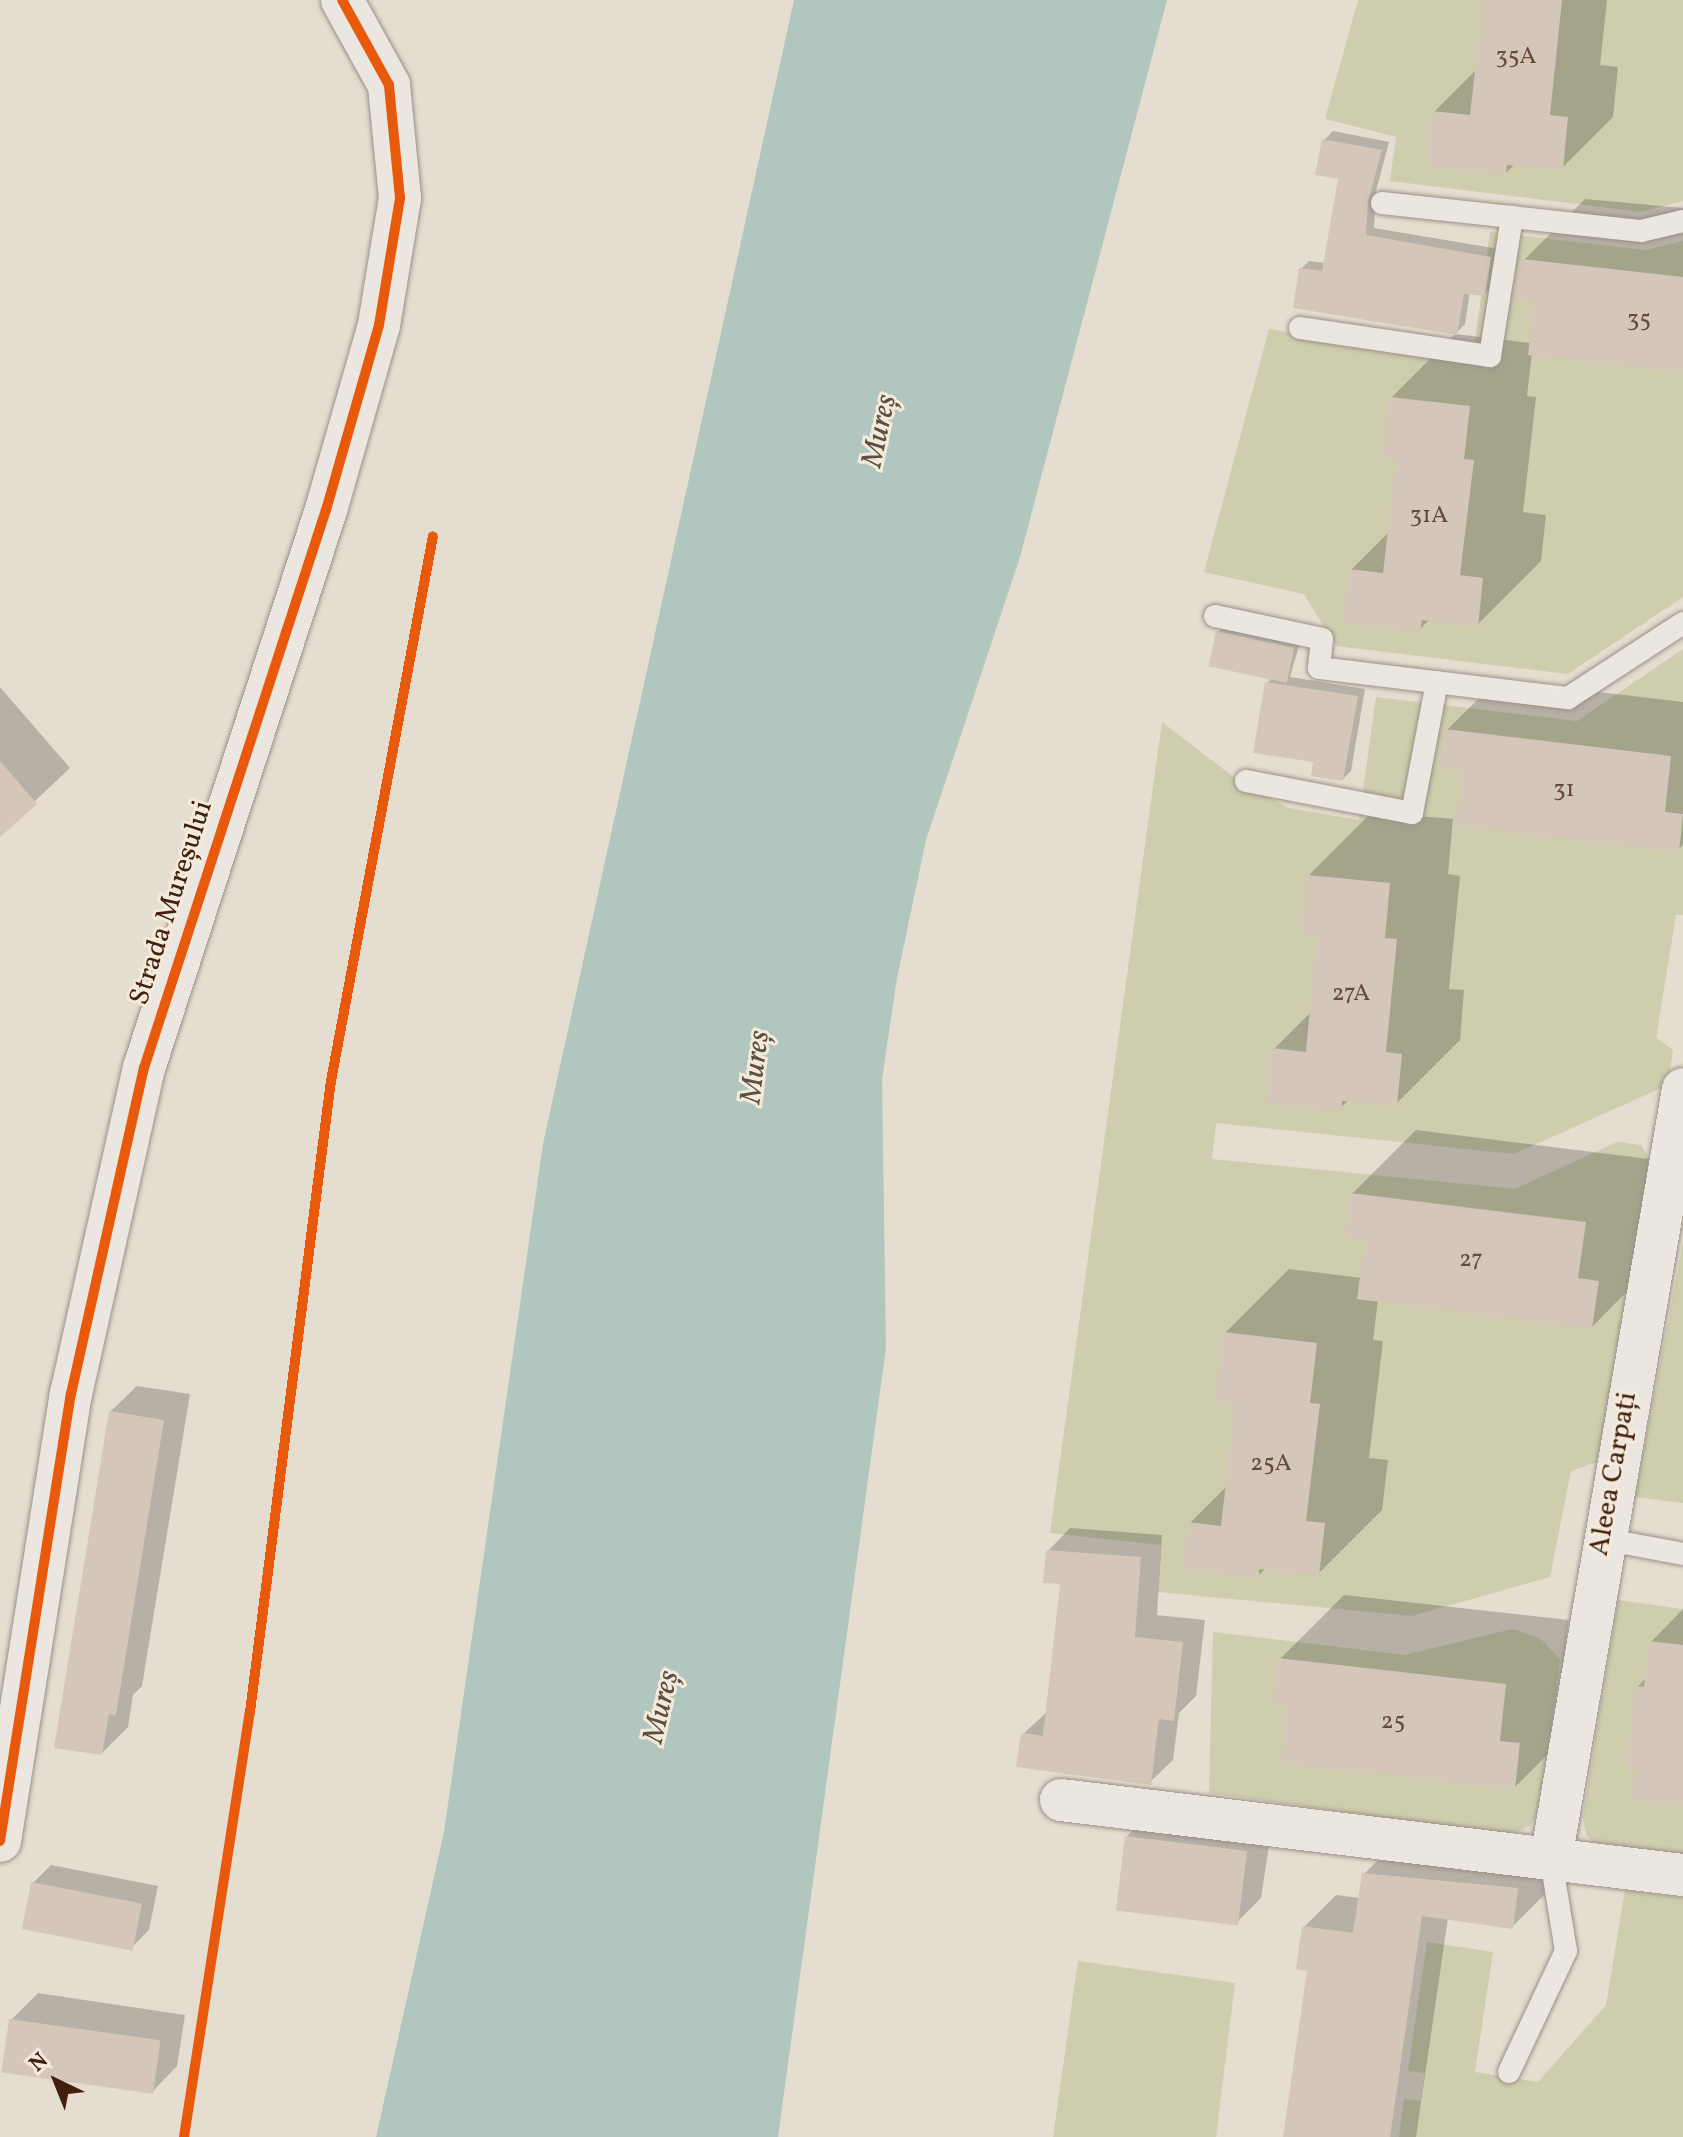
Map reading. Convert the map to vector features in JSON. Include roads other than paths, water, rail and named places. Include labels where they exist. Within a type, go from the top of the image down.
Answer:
[{"type":"street","name":"Strada Mureșului","points":[[0,1841],[71,1394],[144,1068],[326,510],[379,325],[400,198],[389,85],[342,0]]},
{"type":"street","name":"Aleea Carpați","points":[[1551,1859],[1603,1539],[1683,1089]]},
{"type":"street","points":[[1061,1800],[1683,1875]]},
{"type":"lane","points":[[1382,203],[1641,231],[1683,221]]},
{"type":"lane","points":[[1300,328],[1490,356],[1512,217]]},
{"type":"lane","points":[[1215,616],[1322,639],[1319,668],[1568,698],[1683,623]]},
{"type":"lane","points":[[1246,781],[1412,813],[1437,682]]},
{"type":"lane","points":[[1603,1539],[1683,1554]]},
{"type":"lane","points":[[1509,2072],[1566,1951],[1551,1859]]},
{"type":"water","name":"Mureș","points":[[794,0],[1167,0],[1020,557],[926,840],[897,978],[882,1079],[886,1348],[778,2137],[376,2137],[444,1832],[543,1144]]}]
